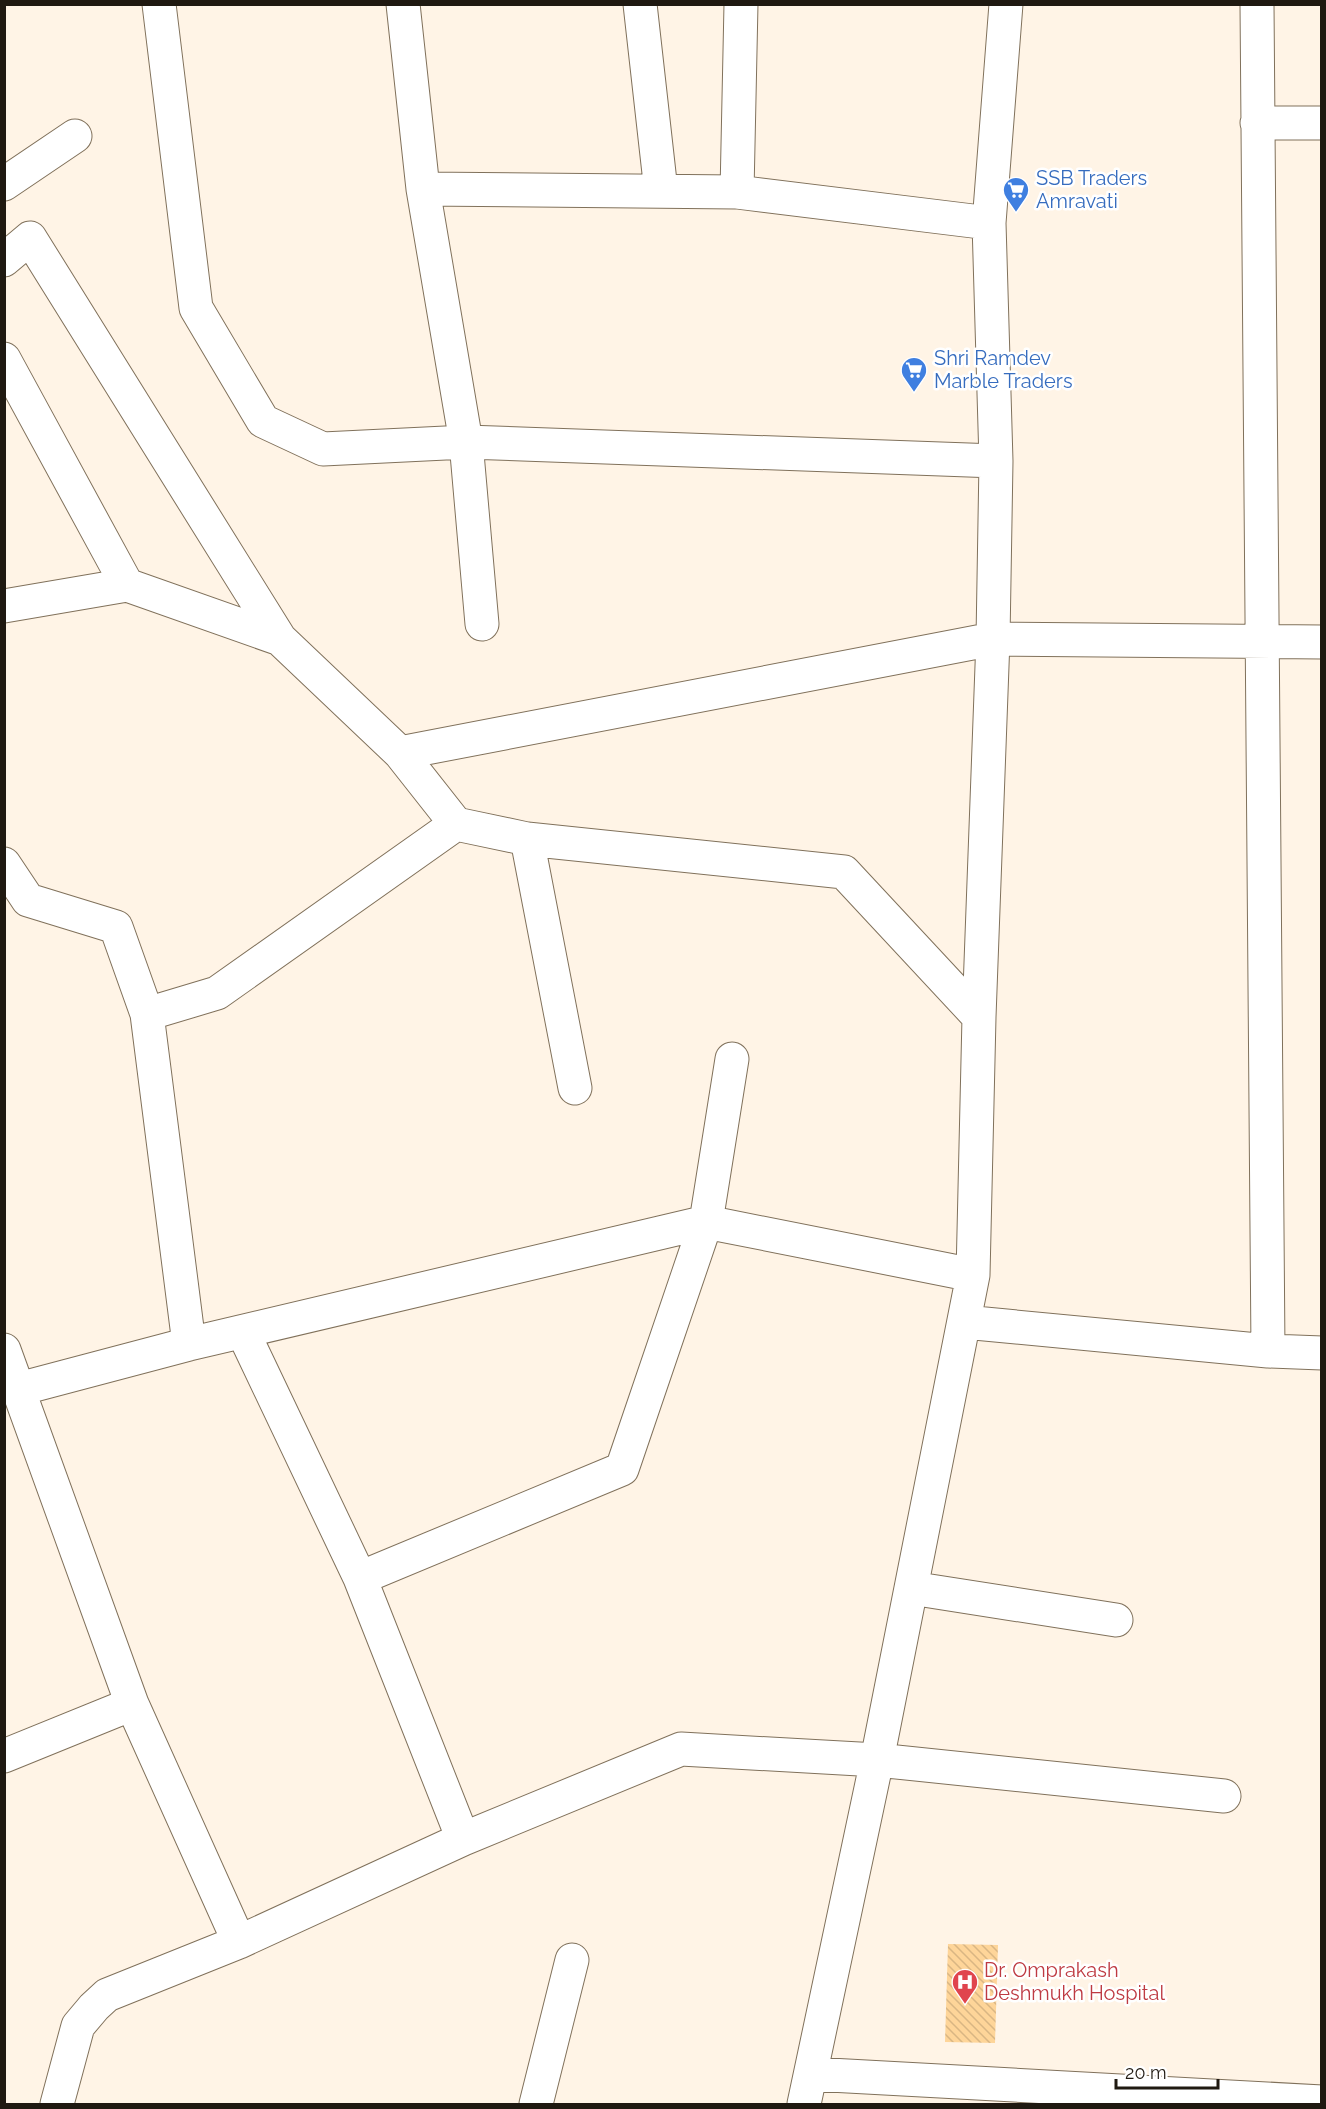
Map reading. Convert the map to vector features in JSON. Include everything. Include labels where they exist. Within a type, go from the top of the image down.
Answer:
[{"type":"street","points":[[159,4],[196,308],[263,421],[323,449],[466,442],[996,461]]},
{"type":"street","points":[[403,4],[423,189],[466,442],[482,624]]},
{"type":"street","points":[[640,4],[662,191]]},
{"type":"street","points":[[737,192],[741,4]]},
{"type":"street","points":[[1006,4],[989,223],[996,461],[993,639],[979,1017],[973,1275],[878,1760],[808,2089],[1322,2102]]},
{"type":"street","points":[[1257,4],[1268,1351]]},
{"type":"street","points":[[1257,123],[1322,123]]},
{"type":"street","points":[[4,184],[75,136]]},
{"type":"street","points":[[423,189],[737,192],[989,223]]},
{"type":"street","points":[[4,260],[30,238],[280,639],[400,753],[456,824],[527,839],[844,872],[979,1017]]},
{"type":"street","points":[[4,359],[128,585]]},
{"type":"street","points":[[4,606],[128,585],[280,639]]},
{"type":"street","points":[[400,753],[993,639],[1322,642]]},
{"type":"street","points":[[147,1014],[217,993],[456,824]]},
{"type":"street","points":[[527,839],[575,1088]]},
{"type":"street","points":[[4,864],[28,900],[116,927],[147,1014],[189,1344]]},
{"type":"street","points":[[360,1578],[622,1469],[706,1222],[732,1059]]},
{"type":"street","points":[[19,1389],[189,1344],[706,1222],[973,1275]]},
{"type":"street","points":[[964,1322],[1268,1351],[1322,1353]]},
{"type":"street","points":[[243,1332],[360,1578],[463,1839]]},
{"type":"street","points":[[4,1350],[132,1704],[239,1942]]},
{"type":"street","points":[[911,1588],[1116,1620]]},
{"type":"street","points":[[4,1756],[132,1704]]},
{"type":"street","points":[[57,2104],[78,2026],[107,1995],[239,1942],[463,1839],[681,1749],[878,1760],[1224,1796]]},
{"type":"street","points":[[536,2104],[572,1960]]},
{"type":"building","points":[[948,1944],[998,1945],[995,2043],[945,2042]]},
{"type":"place","name":"SSB Traders Amravati","points":[[1016,213]]},
{"type":"place","name":"Shri Ramdev Marble Traders","points":[[914,393]]},
{"type":"place","name":"Dr. Omprakash Deshmukh Hospital","points":[[965,2005]]}]
